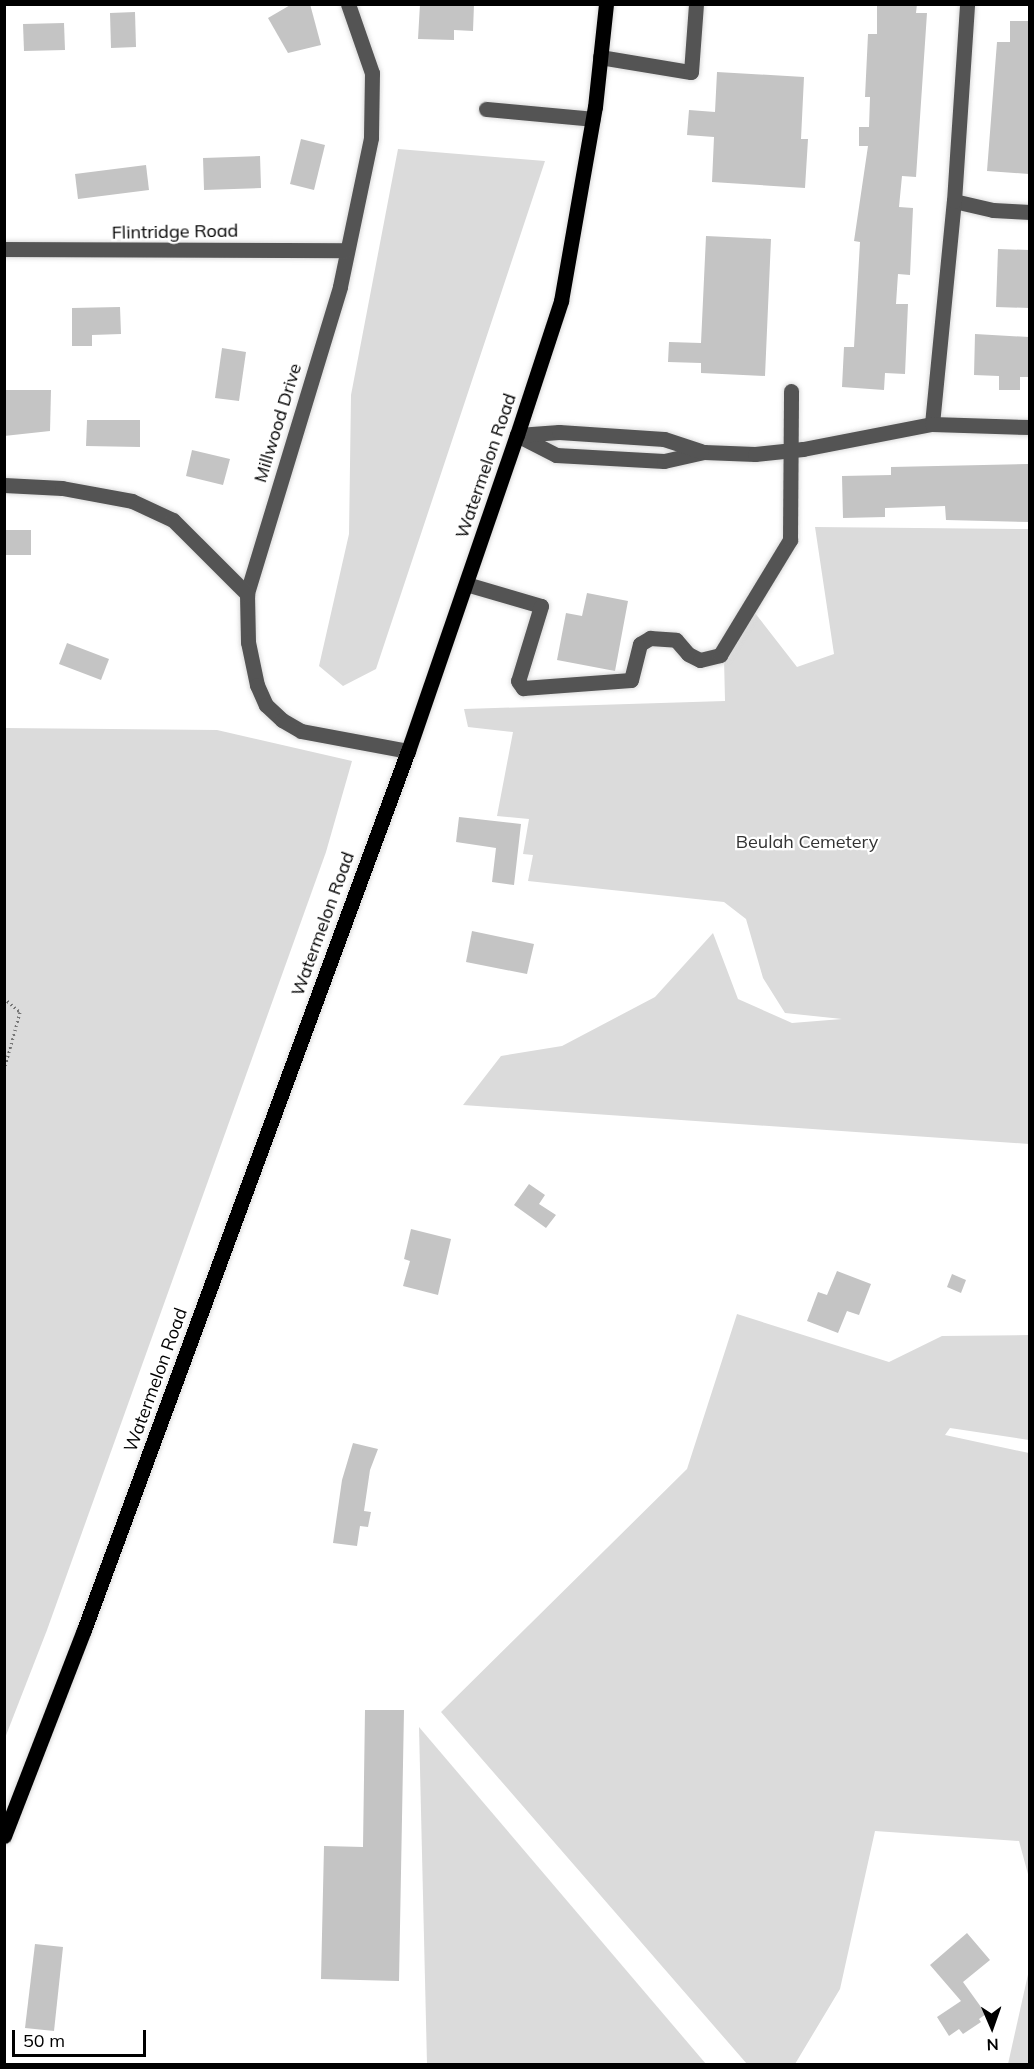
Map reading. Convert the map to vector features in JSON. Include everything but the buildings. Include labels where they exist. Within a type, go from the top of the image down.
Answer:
[{"type":"main road","name":"Watermelon Road","points":[[4,1836],[89,1619],[408,751],[518,435],[561,301],[593,119],[606,4]]},
{"type":"street","name":"Millwood Drive","points":[[348,4],[367,52],[375,94],[369,148],[334,308],[247,594],[248,642],[256,685],[266,705],[282,720],[301,731],[408,751]]},
{"type":"street","points":[[600,57],[691,72],[696,4]]},
{"type":"street","points":[[932,424],[954,201],[967,4]]},
{"type":"street","points":[[486,109],[593,119]]},
{"type":"street","points":[[954,201],[993,210],[1029,212]]},
{"type":"street","name":"Flintridge Road","points":[[4,249],[346,250]]},
{"type":"street","points":[[466,584],[541,606],[518,681],[523,688],[631,680],[640,644],[650,639],[676,640],[688,654],[700,660],[720,655],[790,540],[791,391]]},
{"type":"street","points":[[518,435],[556,455],[663,461],[704,452],[790,450],[932,424],[1029,426]]},
{"type":"street","points":[[518,435],[559,432],[664,439],[704,452]]},
{"type":"street","points":[[4,485],[62,488],[132,501],[173,520],[247,594]]},
{"type":"path","points":[[4,998],[20,1011],[4,1070]]},
{"type":"green space","points":[[398,149],[545,161],[376,669],[343,686],[319,666],[349,534],[351,395]]},
{"type":"green space","name":"Beulah Cemetery","points":[[815,527],[1029,529],[1029,1144],[463,1105],[501,1056],[562,1046],[655,997],[713,933],[738,999],[792,1023],[842,1019],[785,1013],[763,978],[746,919],[724,902],[528,881],[533,855],[523,854],[529,819],[497,816],[513,732],[468,727],[464,709],[725,701],[724,658],[755,613],[797,667],[834,654]]},
{"type":"green space","points":[[5,728],[217,730],[352,761],[326,852],[47,1630],[5,1738]]},
{"type":"green space","points":[[737,1314],[889,1362],[942,1336],[1029,1335],[1029,1440],[950,1428],[945,1435],[1029,1453],[1029,1878],[1019,1841],[875,1831],[840,1989],[795,2064],[747,2064],[441,1712],[687,1469]]},
{"type":"green space","points":[[419,1727],[706,2064],[427,2064]]},
{"type":"green space","points":[[1029,1970],[1029,2064],[1008,2064]]}]
